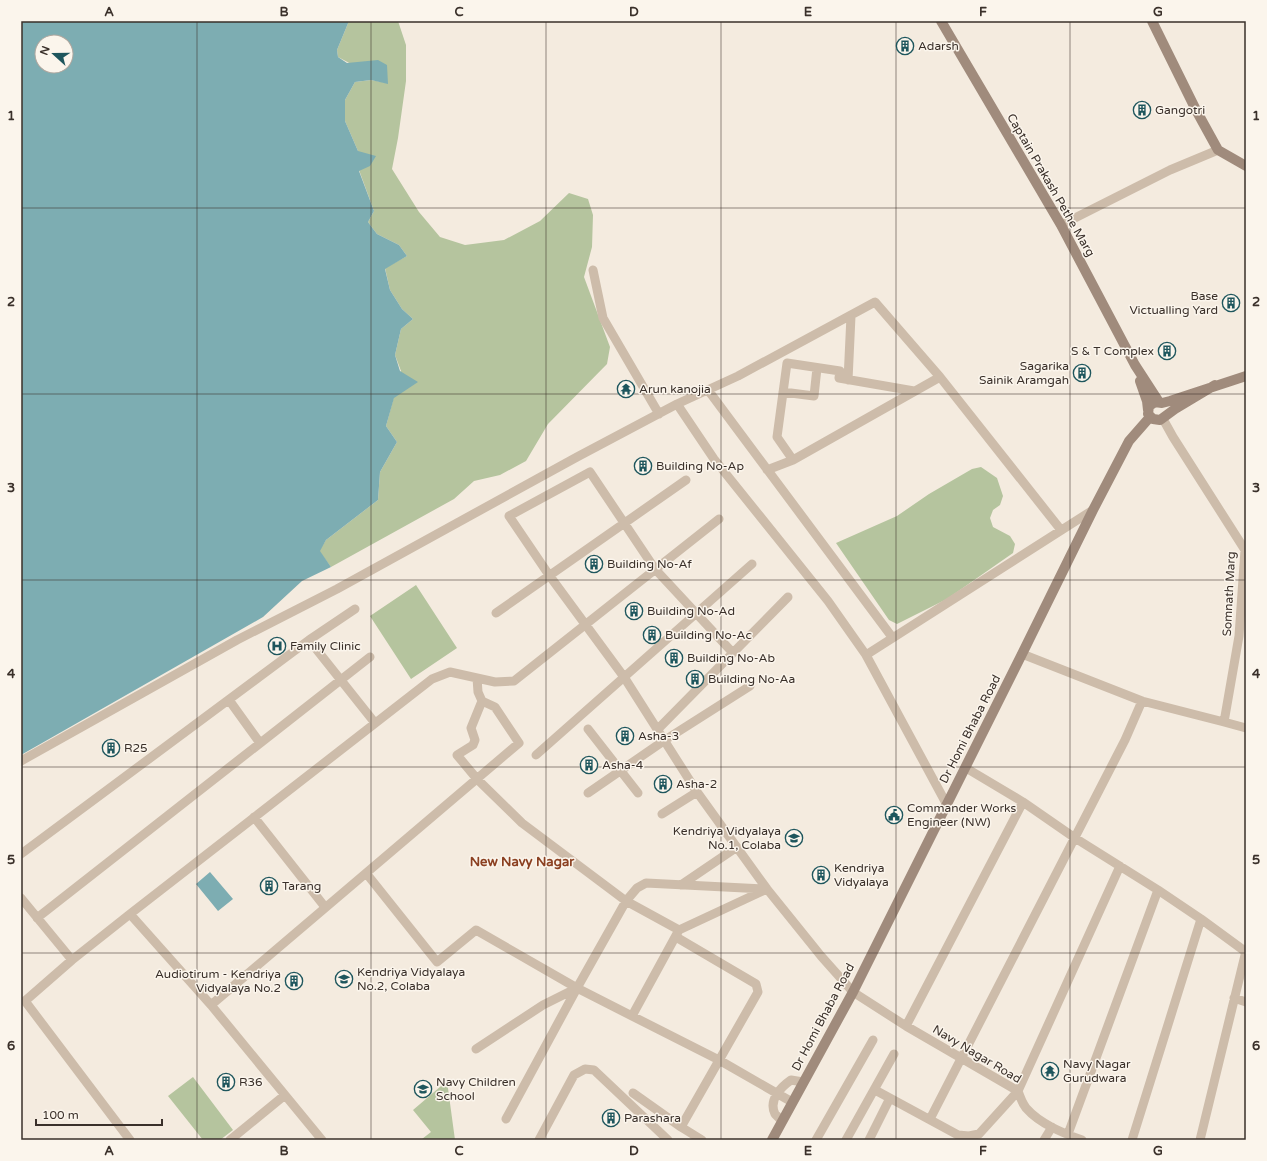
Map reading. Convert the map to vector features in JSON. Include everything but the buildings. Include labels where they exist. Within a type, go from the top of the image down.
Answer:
[{"type":"main road","name":"Captain Prakash Pethe Marg","points":[[941,21],[1060,225],[1135,365],[1161,402]]},
{"type":"main road","points":[[1152,21],[1196,110],[1218,150],[1246,166]]},
{"type":"main road","name":"Captain Prakash Pethe Marg","points":[[1135,365],[1147,401],[1149,413]]},
{"type":"main road","points":[[1215,385],[1164,417],[1156,420],[1149,413],[1152,404],[1170,401],[1215,385],[1246,376]]},
{"type":"main road","points":[[1161,402],[1167,409],[1164,417]]},
{"type":"main road","name":"Dr Homi Bhaba Road","points":[[772,1140],[853,992],[966,768],[1093,510],[1129,441],[1149,413]]},
{"type":"street","points":[[1060,225],[1170,170],[1218,150]]},
{"type":"street","points":[[593,270],[603,318],[659,414]]},
{"type":"street","points":[[21,761],[237,640],[337,589],[577,457],[677,404],[738,376],[875,302],[940,377],[1061,530]]},
{"type":"street","points":[[848,380],[851,316]]},
{"type":"street","points":[[792,460],[778,436],[787,363],[840,371],[839,378],[914,391]]},
{"type":"street","points":[[783,392],[814,396],[817,368]]},
{"type":"street","points":[[767,470],[792,460],[940,377]]},
{"type":"street","points":[[708,390],[892,637]]},
{"type":"street","points":[[677,404],[714,458],[828,601],[866,655],[947,805]]},
{"type":"street","name":"Somnath Marg","points":[[1164,417],[1173,437],[1246,550],[1239,636],[1224,722]]},
{"type":"street","name":"Navy Nagar Road","points":[[624,522],[590,472],[509,516],[549,575],[624,677],[697,792],[767,889],[821,956],[853,992],[906,1026],[1018,1091],[1025,1108],[1039,1120],[1080,1140]]},
{"type":"street","points":[[496,613],[686,480]]},
{"type":"street","points":[[866,655],[1093,510]]},
{"type":"street","points":[[130,1140],[25,1001],[72,960],[130,914],[432,679],[450,672],[495,682],[514,681],[719,519]]},
{"type":"street","points":[[624,522],[655,569],[733,654]]},
{"type":"street","points":[[536,755],[752,564]]},
{"type":"street","points":[[658,729],[788,597]]},
{"type":"street","points":[[21,854],[309,640],[355,609]]},
{"type":"street","points":[[309,640],[375,723]]},
{"type":"street","points":[[1022,654],[1142,701],[1246,728]]},
{"type":"street","points":[[37,918],[370,657]]},
{"type":"street","points":[[211,1005],[519,743],[495,707],[482,701],[478,692],[477,678]]},
{"type":"street","points":[[588,793],[665,740],[750,686]]},
{"type":"street","points":[[229,700],[260,743]]},
{"type":"street","points":[[482,701],[471,728],[475,740],[473,745],[458,755],[477,779],[522,823],[626,901],[756,984],[758,988],[756,997],[681,1127]]},
{"type":"street","points":[[930,1119],[1124,740],[1142,701]]},
{"type":"street","points":[[588,729],[638,793]]},
{"type":"street","points":[[966,768],[1024,802],[1074,838],[1158,890],[1246,952],[1200,1140]]},
{"type":"street","points":[[662,814],[697,792]]},
{"type":"street","points":[[906,1026],[1024,802]]},
{"type":"street","points":[[254,817],[325,907]]},
{"type":"street","points":[[681,886],[737,847]]},
{"type":"street","points":[[875,1090],[958,1135],[968,1136],[979,1134],[1018,1091],[1120,866]]},
{"type":"street","points":[[366,873],[437,962],[476,930],[577,988],[719,1060],[792,1102]]},
{"type":"street","points":[[506,1119],[626,901],[637,888],[646,883],[681,886],[767,889]]},
{"type":"street","points":[[632,1016],[678,933],[767,889]]},
{"type":"street","points":[[1068,1134],[1158,890]]},
{"type":"street","points":[[21,898],[72,960]]},
{"type":"street","points":[[130,914],[211,1005],[322,1140]]},
{"type":"street","points":[[1132,1140],[1201,920]]},
{"type":"street","points":[[476,1049],[543,1005],[577,988]]},
{"type":"street","points":[[1234,998],[1246,1002]]},
{"type":"street","points":[[816,1140],[873,1040]]},
{"type":"street","points":[[846,1140],[894,1054]]},
{"type":"street","points":[[539,1140],[574,1075],[585,1069],[594,1070],[668,1140]]},
{"type":"street","points":[[782,1121],[775,1114],[774,1103],[776,1094],[791,1080],[804,1082]]},
{"type":"street","points":[[633,1092],[681,1127],[702,1140]]},
{"type":"street","points":[[230,1140],[285,1095]]},
{"type":"street","points":[[869,1140],[890,1098]]},
{"type":"street","points":[[1044,1140],[1052,1127]]},
{"type":"green space","points":[[349,21],[398,21],[406,45],[406,81],[392,169],[419,212],[440,237],[465,245],[504,240],[540,221],[569,193],[588,199],[593,215],[592,247],[584,277],[610,347],[607,364],[548,424],[526,461],[500,475],[474,481],[454,499],[331,567],[319,551],[326,540],[378,500],[380,472],[397,442],[386,426],[401,371],[395,355],[401,329],[413,319],[402,309],[390,290],[385,268],[407,256],[399,245],[377,234],[368,222],[374,211],[359,170],[358,151],[345,121],[345,100],[355,82],[371,80],[387,83],[338,57],[337,50]]},
{"type":"green space","points":[[981,467],[997,478],[1003,496],[1000,505],[993,510],[990,518],[993,527],[1010,536],[1015,544],[1013,553],[947,599],[897,624],[889,620],[836,543],[897,516],[929,494],[972,469]]},
{"type":"green space","points":[[416,585],[457,648],[411,679],[370,616]]},
{"type":"green space","points":[[193,1077],[233,1130],[220,1140],[203,1140],[168,1096]]},
{"type":"green space","points":[[447,1081],[455,1140],[422,1140],[431,1132],[413,1110]]},
{"type":"water","points":[[21,21],[349,21],[337,50],[338,57],[347,63],[378,60],[387,65],[388,84],[371,80],[355,82],[345,100],[345,121],[358,151],[376,156],[370,166],[359,171],[374,211],[368,222],[377,234],[399,245],[407,256],[385,269],[390,290],[402,309],[413,319],[401,329],[395,355],[400,371],[418,382],[394,398],[386,426],[397,442],[380,472],[378,500],[326,540],[320,551],[331,567],[302,581],[263,617],[21,755]]},
{"type":"water","points":[[210,872],[233,899],[218,911],[196,884]]},
{"type":"place","name":"Adarsh","points":[[905,46]]},
{"type":"place","name":"Gangotri","points":[[1142,110]]},
{"type":"place","name":"Base Victualling Yard","points":[[1231,303]]},
{"type":"place","name":"S & T Complex","points":[[1167,351]]},
{"type":"place","name":"Sagarika Sainik Aramgah","points":[[1082,373]]},
{"type":"place","name":"Arun kanojia","points":[[626,389]]},
{"type":"place","name":"Building No-Ap","points":[[643,466]]},
{"type":"place","name":"Building No-Af","points":[[594,564]]},
{"type":"place","name":"Building No-Ad","points":[[634,611]]},
{"type":"place","name":"Building No-Ac","points":[[652,635]]},
{"type":"place","name":"Family Clinic","points":[[277,646]]},
{"type":"place","name":"Building No-Ab","points":[[674,658]]},
{"type":"place","name":"Building No-Aa","points":[[695,679]]},
{"type":"place","name":"Asha-3","points":[[625,736]]},
{"type":"place","name":"R25","points":[[111,748]]},
{"type":"place","name":"Asha-4","points":[[589,765]]},
{"type":"place","name":"Asha-2","points":[[663,784]]},
{"type":"place","name":"Commander Works Engineer (NW)","points":[[894,815]]},
{"type":"place","name":"Kendriya Vidyalaya No.1, Colaba","points":[[794,838]]},
{"type":"place","name":"Kendriya Vidyalaya","points":[[821,875]]},
{"type":"place","name":"Tarang","points":[[269,886]]},
{"type":"place","name":"Kendriya Vidyalaya No.2, Colaba","points":[[344,979]]},
{"type":"place","name":"Audiotirum - Kendriya Vidyalaya No.2","points":[[294,981]]},
{"type":"place","name":"Navy Nagar Gurudwara","points":[[1050,1071]]},
{"type":"place","name":"R36","points":[[226,1082]]},
{"type":"place","name":"Navy Children School","points":[[423,1089]]},
{"type":"place","name":"Parashara","points":[[611,1118]]},
{"type":"district","name":"New Navy Nagar","points":[[522,862]]}]
